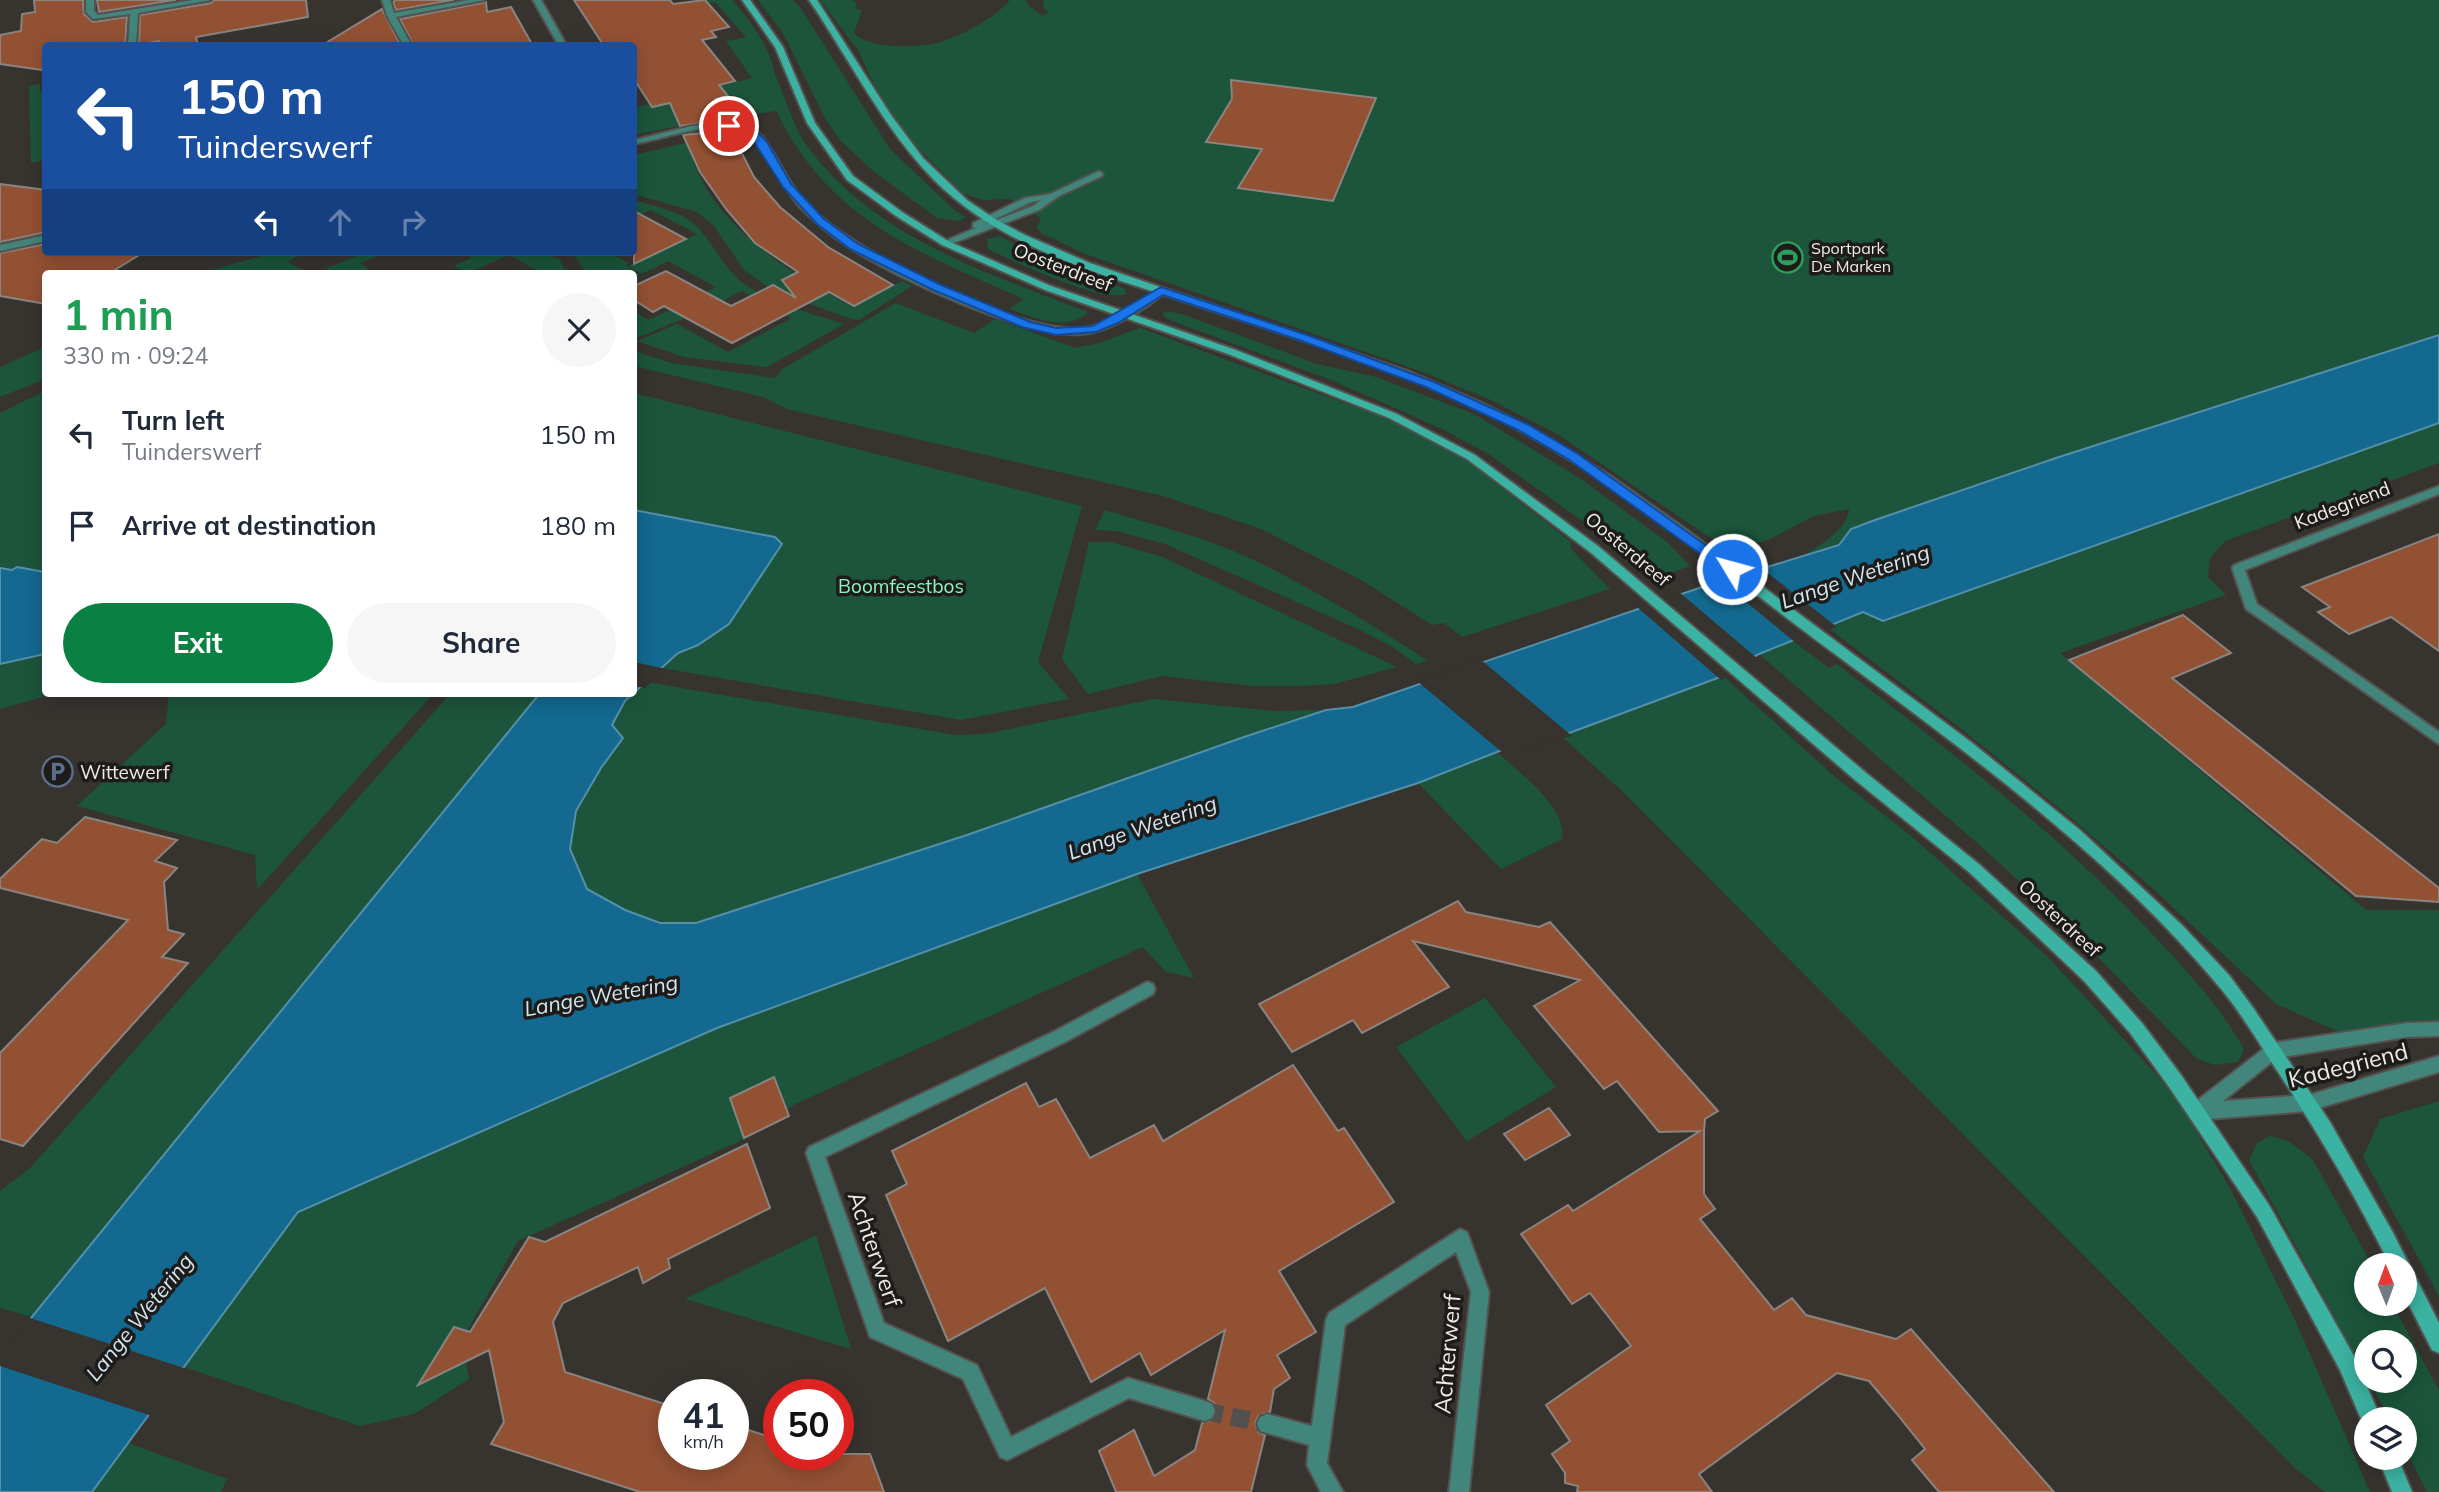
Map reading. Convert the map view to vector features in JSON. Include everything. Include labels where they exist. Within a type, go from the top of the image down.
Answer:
[{"type":"main road","name":"Oosterdreef","points":[[746,0],[779,47],[811,123],[850,178],[899,214],[945,243],[1048,288],[1232,352],[1393,416],[1471,457],[1594,549],[1762,694],[1975,869],[2090,976],[2136,1028],[2263,1211],[2347,1363],[2366,1407]]},
{"type":"main road","name":"Oosterdreef","points":[[813,0],[885,114],[910,148],[942,184],[988,218],[1080,262],[1303,338],[1472,402],[1573,457],[1665,520],[1842,652],[2096,851],[2146,897],[2228,985],[2308,1103],[2393,1253]]},
{"type":"main road","points":[[2417,1300],[2439,1343]]},
{"type":"main road","points":[[2393,1470],[2402,1492]]},
{"type":"street","points":[[90,0],[90,12],[96,17],[207,0]]},
{"type":"street","points":[[386,0],[391,16],[406,42]]},
{"type":"street","points":[[391,16],[481,0]]},
{"type":"street","points":[[537,0],[562,42]]},
{"type":"street","points":[[132,42],[134,13]]},
{"type":"street","points":[[637,141],[706,127],[744,128],[762,142],[787,185],[813,214],[854,246],[883,262],[1026,324],[1056,332],[1096,329],[1161,291]]},
{"type":"street","points":[[945,243],[1036,208],[1056,194],[1099,174]]},
{"type":"street","points":[[945,243],[988,218],[1028,200],[1056,194]]},
{"type":"street","points":[[0,248],[42,239]]},
{"type":"street","name":"Kadegriend","points":[[2439,490],[2238,568],[2251,606],[2439,739]]},
{"type":"street","name":"Achterwerf","points":[[1147,989],[1060,1036],[815,1153],[877,1330],[970,1372],[1007,1450],[1128,1388],[1205,1411]]},
{"type":"street","name":"Kadegriend","points":[[2196,1112],[2273,1051],[2407,1030],[2439,1029]]},
{"type":"street","name":"Kadegriend","points":[[2196,1112],[2308,1103],[2439,1065]]},
{"type":"street","name":"Achterwerf","points":[[1333,1492],[1317,1465],[1336,1320],[1460,1238],[1479,1292],[1459,1492]]},
{"type":"street","points":[[1267,1424],[1321,1438]]},
{"type":"green space","points":[[695,0],[732,0],[739,8],[769,54],[801,137],[832,175],[863,203],[933,248],[971,266],[1088,312],[1071,322],[1061,322],[1039,319],[1009,309],[1023,299],[947,265],[880,229],[850,207],[823,180],[798,149],[776,111],[709,120],[637,134],[637,107],[752,78],[726,41],[746,37],[715,2],[699,5]]},
{"type":"green space","points":[[758,0],[793,0],[800,7],[890,149],[954,210],[966,217],[959,221],[937,218],[873,171],[840,140],[825,118],[783,33]]},
{"type":"green space","name":"Sportpark De Marken","points":[[820,0],[851,0],[857,3],[855,9],[862,10],[854,33],[860,38],[881,45],[917,46],[956,36],[986,20],[1010,0],[1026,0],[1028,5],[1043,16],[1049,12],[1043,8],[1044,0],[2439,0],[2439,335],[2056,458],[1851,529],[1839,545],[1801,557],[1837,531],[1849,509],[1814,516],[1768,540],[1737,548],[1720,535],[1712,539],[1559,435],[1491,400],[1420,371],[1083,253],[1041,233],[1037,227],[1041,218],[1010,199],[983,200],[964,194],[912,142],[877,91],[858,50]]},
{"type":"green space","points":[[40,84],[42,91],[42,161],[31,163],[29,86]]},
{"type":"green space","points":[[720,135],[736,145],[691,153],[701,179],[716,203],[756,245],[805,279],[853,307],[902,281],[912,286],[859,320],[773,290],[744,270],[714,226],[697,212],[637,195],[637,154]]},
{"type":"green space","points":[[637,201],[688,219],[707,238],[736,277],[754,290],[792,307],[844,324],[767,367],[684,357],[637,341],[677,324],[728,352],[792,318],[742,291],[699,313],[683,304],[716,287],[668,261],[641,274],[628,266],[697,234],[651,210],[637,217]]},
{"type":"green space","points":[[1000,236],[1028,251],[1125,289],[1126,294],[1097,293],[1078,287],[988,249],[987,239]]},
{"type":"green space","points":[[262,256],[298,256],[288,262],[303,270],[212,270]]},
{"type":"green space","points":[[357,256],[377,256],[360,263],[369,270],[325,269]]},
{"type":"green space","points":[[469,256],[507,256],[474,270],[461,270],[454,266],[472,258]]},
{"type":"green space","points":[[511,256],[550,256],[559,259],[565,270],[536,270]]},
{"type":"green space","points":[[574,256],[615,256],[629,263],[626,265],[632,270],[585,270]]},
{"type":"green space","points":[[896,303],[974,333],[995,319],[1075,348],[1099,343],[1140,328],[1391,420],[1466,460],[1571,542],[1571,549],[1610,589],[1462,637],[1444,623],[1432,625],[1361,580],[1261,529],[1163,496],[787,409],[763,397],[637,367],[637,352],[671,363],[775,378],[781,370]]},
{"type":"green space","points":[[681,305],[697,313],[637,338],[637,313],[648,320]]},
{"type":"green space","points":[[1165,311],[1182,314],[1317,364],[1376,377],[1474,414],[1581,479],[1667,542],[1690,566],[1664,575],[1616,539],[1595,530],[1487,453],[1440,428],[1331,380],[1167,319],[1163,315]]},
{"type":"green space","points":[[42,348],[42,380],[0,397],[0,367]]},
{"type":"green space","points":[[42,392],[42,572],[0,568],[0,413]]},
{"type":"green space","name":"Boomfeestbos","points":[[637,394],[1082,506],[1038,662],[1069,699],[961,720],[662,668],[678,653],[698,645],[775,537],[637,511]]},
{"type":"green space","points":[[2439,423],[2439,463],[2225,541],[2210,558],[2208,577],[2226,595],[2060,653],[2366,910],[2439,910],[2439,1024],[2391,1033],[2337,1031],[2276,1004],[2159,894],[2070,817],[1964,731],[1827,627],[1864,612],[1883,621]]},
{"type":"green space","points":[[1105,510],[1243,555],[1326,598],[1428,661],[1416,664],[1391,646],[1362,631],[1165,544],[1116,531],[1095,530]]},
{"type":"green space","points":[[1089,542],[1110,542],[1160,556],[1397,667],[1334,684],[1253,686],[1163,676],[1088,694],[1062,659]]},
{"type":"green space","points":[[1793,641],[1829,668],[1837,664],[1920,728],[2002,794],[2080,863],[2155,937],[2214,1004],[2244,1049],[2238,1062],[2215,1065],[2197,1059],[2060,918],[1759,654]]},
{"type":"green space","points":[[42,655],[43,697],[0,709],[0,664]]},
{"type":"green space","points":[[1723,676],[1834,776],[1910,835],[2047,956],[2179,1102],[2232,1192],[2295,1320],[2354,1455],[2354,1470],[2360,1470],[2370,1492],[2325,1492],[2296,1469],[1623,792],[1561,736]]},
{"type":"green space","points":[[647,682],[955,735],[985,734],[1154,699],[1274,711],[1326,710],[967,835],[696,923],[661,923],[625,910],[587,889],[570,849],[576,811],[601,768],[623,739],[612,725],[626,701],[630,697],[637,697],[637,691]]},
{"type":"green space","points":[[169,697],[430,697],[257,890],[255,855],[77,806],[166,724]]},
{"type":"green space","points":[[447,697],[537,697],[32,1317],[0,1308],[0,1191],[31,1167]]},
{"type":"green space","points":[[1497,752],[1540,791],[1550,803],[1562,827],[1562,839],[1501,869],[1418,783]]},
{"type":"green space","points":[[1137,874],[1194,978],[1166,972],[1143,947],[795,1104],[738,1142],[518,1241],[462,1340],[469,1379],[414,1414],[360,1426],[184,1367],[298,1212],[717,1028]]},
{"type":"green space","points":[[1485,998],[1556,1087],[1467,1141],[1396,1047]]},
{"type":"green space","points":[[2439,1101],[2439,1296],[2363,1157],[2380,1119]]},
{"type":"green space","points":[[2270,1136],[2289,1141],[2313,1160],[2365,1253],[2354,1253],[2354,1316],[2399,1316],[2406,1330],[2354,1330],[2354,1353],[2249,1160],[2257,1143]]},
{"type":"green space","points":[[816,1235],[851,1349],[685,1299]]},
{"type":"green space","points":[[2417,1350],[2439,1390],[2439,1492],[2427,1492],[2416,1470],[2417,1407],[2383,1407],[2376,1393],[2417,1393]]},
{"type":"green space","points":[[128,1443],[227,1479],[221,1492],[92,1492]]},
{"type":"water","name":"Lange Wetering","points":[[2439,335],[2439,423],[1883,621],[1863,612],[1759,654],[1723,676],[1561,736],[1502,750],[1418,783],[1137,874],[717,1028],[298,1212],[92,1492],[0,1492],[0,1356],[537,697],[630,697],[612,725],[623,738],[601,768],[576,811],[570,849],[587,889],[625,910],[660,923],[696,923],[967,835],[1244,737],[1326,710],[1353,707],[1702,587],[1839,545],[1851,529],[1875,520],[2056,458]]},
{"type":"water","points":[[637,511],[775,537],[782,544],[729,624],[698,645],[678,653],[637,690]]},
{"type":"water","points":[[17,567],[42,571],[42,655],[0,664],[0,568],[12,570]]},
{"type":"pier","points":[[1760,567],[1837,627],[1796,643],[1718,579]]},
{"type":"pier","points":[[1679,592],[1758,659],[1721,680],[1637,607]]},
{"type":"pier","points":[[1480,659],[1572,736],[1503,753],[1417,681]]},
{"type":"pier","points":[[637,663],[666,669],[645,688],[637,687]]},
{"type":"pier","points":[[27,1317],[187,1369],[152,1416],[0,1366],[0,1350]]},
{"type":"building","points":[[34,0],[83,0],[84,14],[93,22],[127,17],[125,42],[42,42],[42,70],[0,64],[0,35],[21,31],[22,14],[35,12]]},
{"type":"building","points":[[97,0],[176,0],[99,12]]},
{"type":"building","points":[[214,0],[306,0],[308,17],[196,37],[197,42],[139,42],[140,15],[211,3]]},
{"type":"building","points":[[454,0],[396,10],[393,2]]},
{"type":"building","points":[[574,0],[670,0],[673,4],[705,0],[729,27],[711,31],[716,37],[702,40],[735,81],[719,85],[728,96],[715,99],[725,120],[680,126],[670,103],[652,107],[637,84],[637,42],[601,42]]},
{"type":"building","points":[[486,2],[487,12],[511,7],[531,42],[412,42],[400,19]]},
{"type":"building","points":[[382,9],[399,42],[328,42]]},
{"type":"building","points":[[1231,80],[1376,98],[1333,201],[1238,188],[1262,149],[1206,142],[1232,99]]},
{"type":"building","points":[[730,130],[754,177],[780,207],[828,247],[893,285],[854,306],[829,292],[732,343],[664,306],[653,312],[637,302],[637,285],[666,271],[731,306],[773,285],[796,298],[782,280],[798,272],[755,243],[726,209],[700,172],[683,135]]},
{"type":"building","points":[[0,184],[42,189],[42,233],[0,242]]},
{"type":"building","points":[[637,213],[686,239],[634,264],[634,256],[637,256]]},
{"type":"building","points":[[42,245],[42,256],[138,256],[115,270],[42,270],[42,303],[0,296],[0,253]]},
{"type":"building","points":[[2439,534],[2439,651],[2391,617],[2349,634],[2318,612],[2330,607],[2302,587]]},
{"type":"building","points":[[2183,615],[2231,653],[2172,678],[2439,888],[2439,902],[2356,896],[2069,660]]},
{"type":"building","points":[[85,817],[177,840],[155,861],[177,868],[164,882],[168,930],[184,934],[162,957],[188,963],[23,1146],[0,1139],[0,1053],[128,920],[0,888],[0,879],[42,839],[57,843]]},
{"type":"building","points":[[1458,901],[1466,912],[1539,927],[1550,922],[1718,1111],[1705,1119],[1704,1131],[1704,1194],[1715,1209],[1700,1219],[1774,1310],[1792,1298],[1806,1315],[1896,1339],[1911,1329],[2054,1492],[1939,1492],[1912,1460],[1925,1449],[1869,1381],[1837,1373],[1699,1474],[1712,1492],[1577,1492],[1578,1486],[1565,1483],[1565,1473],[1552,1454],[1570,1441],[1546,1405],[1631,1346],[1590,1293],[1572,1304],[1521,1234],[1568,1205],[1573,1211],[1700,1131],[1659,1132],[1617,1081],[1604,1089],[1534,1006],[1580,980],[1413,941],[1449,987],[1362,1033],[1353,1020],[1292,1052],[1259,1004]]},
{"type":"building","points":[[1293,1065],[1338,1131],[1344,1128],[1394,1202],[1279,1271],[1316,1332],[1277,1355],[1290,1378],[1274,1389],[1270,1412],[1259,1415],[1255,1423],[1258,1432],[1265,1435],[1251,1492],[1116,1492],[1099,1451],[1134,1430],[1154,1476],[1195,1450],[1202,1423],[1213,1420],[1217,1412],[1214,1403],[1208,1399],[1225,1330],[1151,1375],[1140,1353],[1091,1382],[1045,1288],[948,1341],[886,1195],[907,1184],[892,1151],[1026,1083],[1039,1107],[1056,1099],[1090,1158],[1154,1125],[1163,1141]]},
{"type":"building","points":[[774,1077],[789,1116],[744,1138],[730,1098]]},
{"type":"building","points":[[1549,1108],[1570,1135],[1525,1160],[1504,1134]]},
{"type":"building","points":[[747,1144],[770,1208],[668,1259],[670,1268],[643,1283],[638,1267],[563,1303],[553,1322],[565,1372],[658,1402],[658,1470],[749,1470],[749,1430],[763,1435],[763,1470],[854,1470],[854,1454],[870,1454],[884,1492],[640,1492],[491,1444],[504,1422],[489,1350],[418,1385],[454,1327],[470,1332],[529,1237],[545,1242]]},
{"type":"tunnel","points":[[1205,1411],[1267,1424]]},
{"type":"place","name":"Sportpark De Marken","points":[[1788,257]]},
{"type":"place","name":"Wittewerf","points":[[57,772]]},
{"type":"route","points":[[729,126],[744,128],[762,142],[787,185],[821,221],[854,246],[937,287],[1026,324],[1056,332],[1096,329],[1114,321],[1161,291],[1303,338],[1472,402],[1522,427],[1573,457],[1732,569]]}]
